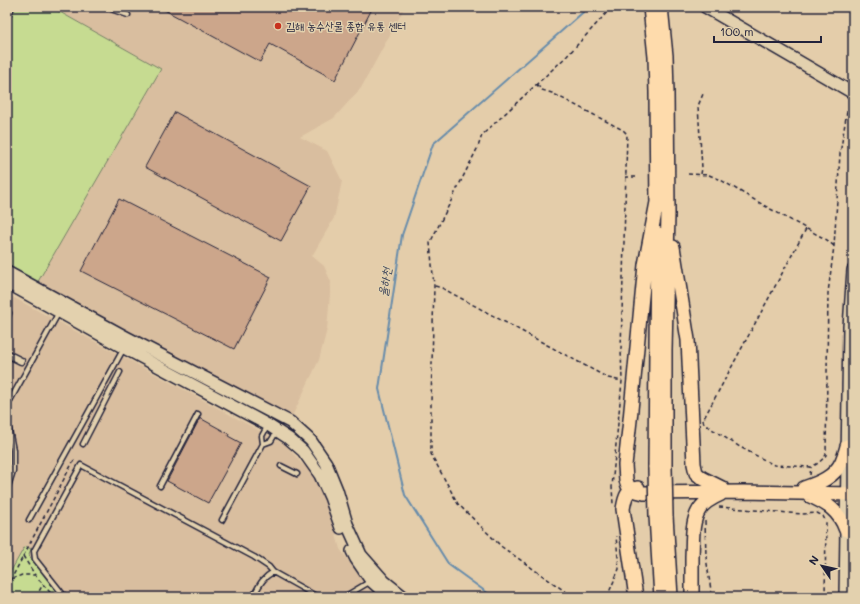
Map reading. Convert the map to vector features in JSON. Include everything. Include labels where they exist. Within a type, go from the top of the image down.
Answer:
[{"type":"highway","points":[[650,7],[660,56],[667,102],[668,213],[665,350],[660,468]]},
{"type":"highway","points":[[661,7],[660,56],[656,92],[661,516],[658,563],[661,597]]},
{"type":"highway","points":[[631,490],[626,480],[625,465],[645,265],[657,202]]},
{"type":"highway","points":[[668,213],[688,340],[694,464],[696,473],[723,490]]},
{"type":"highway","points":[[804,491],[818,484],[834,472],[842,462],[847,446]]},
{"type":"highway","points":[[631,490],[644,492],[723,490],[850,491]]},
{"type":"highway","points":[[631,490],[624,501],[623,509],[636,597]]},
{"type":"highway","points":[[692,597],[693,528],[696,516],[704,504],[723,490]]},
{"type":"highway","points":[[804,491],[832,508],[839,516],[846,530]]},
{"type":"highway","points":[[661,516],[672,597]]},
{"type":"main road","points":[[705,7],[853,93]]},
{"type":"main road","points":[[845,597],[846,530],[850,491],[847,446],[849,327],[853,270]]},
{"type":"main road","points":[[7,272],[126,338],[290,422],[312,441],[326,463],[338,490],[347,524],[362,555],[384,581],[404,597]]},
{"type":"main road","points":[[7,283],[288,438],[303,451],[320,475],[330,497],[340,526],[356,559],[371,581],[389,597]]},
{"type":"street","points":[[7,13],[10,7]]},
{"type":"street","points":[[7,354],[21,361]]},
{"type":"lane","points":[[105,7],[128,15]]},
{"type":"lane","points":[[7,406],[59,312]]},
{"type":"lane","points":[[29,520],[124,348]]},
{"type":"lane","points":[[83,444],[120,372]]},
{"type":"lane","points":[[160,486],[198,414]]},
{"type":"lane","points":[[7,420],[13,450],[13,471],[7,490]]},
{"type":"lane","points":[[264,444],[262,436],[272,428]]},
{"type":"lane","points":[[222,520],[264,444],[271,441],[272,428]]},
{"type":"lane","points":[[65,597],[35,559],[34,551],[81,465],[254,557],[269,566],[273,572],[316,596],[321,597]]},
{"type":"lane","points":[[281,466],[297,474]]},
{"type":"lane","points":[[253,597],[266,576],[273,572]]},
{"type":"lane","points":[[341,597],[344,597],[371,581]]},
{"type":"path","points":[[573,597],[502,547],[458,504],[431,454],[434,286],[430,243],[478,147],[482,135],[567,56],[612,7]]},
{"type":"path","points":[[537,85],[542,90],[552,93],[623,130],[627,134],[621,349],[622,381],[612,487],[614,509]]},
{"type":"path","points":[[701,174],[702,168],[698,106],[703,94]]},
{"type":"path","points":[[806,229],[703,420],[704,424],[740,447],[774,465],[811,467],[821,462],[826,454],[828,293],[834,246],[840,154],[848,111]]},
{"type":"path","points":[[688,174],[709,175],[719,179],[827,240],[834,246]]},
{"type":"path","points":[[625,177],[637,177]]},
{"type":"path","points":[[434,286],[442,288],[608,378],[622,381]]},
{"type":"path","points":[[7,587],[74,460]]},
{"type":"path","points":[[810,476],[811,467]]},
{"type":"path","points":[[714,509],[719,507],[802,514],[816,513],[822,516],[826,522],[825,597]]},
{"type":"path","points":[[707,516],[705,521],[706,557],[712,597]]},
{"type":"path","points":[[607,597],[619,569],[616,532]]},
{"type":"path","points":[[23,556],[35,575],[54,597]]},
{"type":"path","points":[[11,580],[22,575],[35,575]]},
{"type":"path","points":[[36,597],[43,584]]},
{"type":"shaded area","points":[[51,7],[405,7],[361,88],[334,118],[300,137],[327,151],[342,181],[334,218],[312,256],[324,266],[331,282],[327,329],[319,360],[289,423],[36,285],[161,69]]},
{"type":"shaded area","points":[[7,294],[286,445],[302,464],[309,467],[317,480],[327,502],[340,549],[368,588],[379,597],[7,597]]},
{"type":"green space","points":[[11,7],[51,7],[161,69],[36,285],[7,269],[7,14]]},
{"type":"green space","points":[[25,546],[31,549],[29,554],[30,557],[60,597],[7,597],[7,578]]},
{"type":"building","name":"김해 농수산물 종합 유통 센터","points":[[159,7],[373,7],[335,80],[270,44],[260,62]]},
{"type":"building","points":[[175,112],[311,186],[281,241],[145,167]]},
{"type":"building","points":[[119,199],[271,277],[234,349],[81,271]]},
{"type":"building","points":[[200,418],[229,434],[228,436],[241,443],[208,503],[167,481]]},
{"type":"waterway","name":"율하천","points":[[493,597],[449,565],[405,495],[379,389],[402,235],[433,144],[589,7]]},
{"type":"place","name":"김해 농수산물 종합 유통 센터","points":[[278,26]]}]
